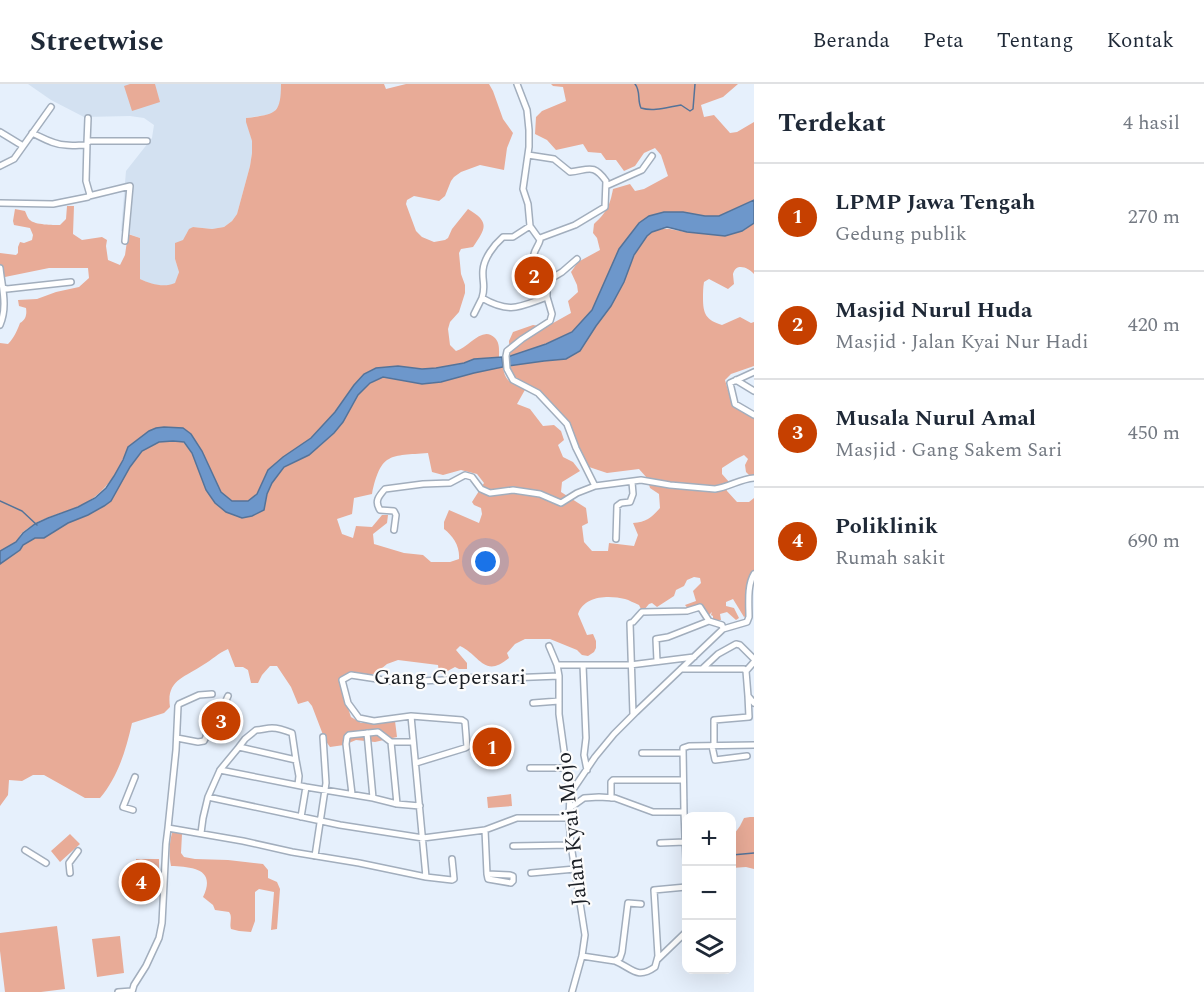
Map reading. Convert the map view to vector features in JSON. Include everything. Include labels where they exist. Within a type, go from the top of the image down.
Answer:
[{"type":"street","points":[[517,84],[527,110],[529,130],[523,189],[530,226],[540,238],[533,263],[547,281],[547,297],[552,314],[550,321],[507,351],[507,369],[513,380],[538,393],[567,424],[595,486]]},
{"type":"street","points":[[0,166],[14,159],[51,107]]},
{"type":"street","points":[[88,118],[86,144],[89,196]]},
{"type":"street","points":[[0,132],[23,146]]},
{"type":"street","points":[[32,133],[68,146],[86,144],[90,141],[147,141]]},
{"type":"street","points":[[528,156],[554,159],[570,172],[587,168],[595,169],[605,179],[606,204],[604,208],[574,225],[540,238]]},
{"type":"street","points":[[606,186],[642,170],[652,156]]},
{"type":"street","points":[[0,203],[53,204],[130,186],[125,241]]},
{"type":"street","points":[[474,314],[485,290],[483,269],[490,252],[503,237],[513,237],[530,226]]},
{"type":"street","points":[[547,281],[577,259]]},
{"type":"street","points":[[0,268],[5,302],[0,325]]},
{"type":"street","points":[[3,288],[71,282]]},
{"type":"street","points":[[482,298],[510,308],[524,306],[547,297]]},
{"type":"street","points":[[754,372],[729,383],[735,404],[754,415]]},
{"type":"street","points":[[736,380],[754,391]]},
{"type":"street","points":[[394,530],[396,515],[394,511],[380,510],[376,502],[387,488],[450,483],[465,475],[472,477],[482,489],[490,493],[513,490],[540,494],[561,503],[595,486],[643,480],[715,489],[743,479],[754,478]]},
{"type":"street","points":[[616,539],[617,506],[630,502],[633,494],[632,482]]},
{"type":"street","points":[[570,794],[614,734],[633,714],[723,629],[747,622],[750,585],[754,574]]},
{"type":"street","points":[[633,714],[630,623],[642,612],[687,612],[700,607],[709,621]]},
{"type":"street","points":[[657,661],[656,639],[709,621],[722,625],[723,629]]},
{"type":"street","points":[[702,669],[718,654],[736,644],[740,645],[754,661],[746,671],[752,717],[714,720],[715,760],[747,756]]},
{"type":"street","name":"Jalan Kyai Mojo","points":[[549,646],[559,676],[559,714],[570,794],[569,818],[585,935],[572,992]]},
{"type":"street","points":[[556,665],[630,665],[694,657]]},
{"type":"street","points":[[583,665],[586,738],[584,755],[587,770]]},
{"type":"street","points":[[681,669],[744,669],[746,671]]},
{"type":"street","name":"Gang Cepersari","points":[[411,717],[374,721],[358,718],[348,703],[342,680],[351,675],[397,682],[465,679],[472,676],[500,679],[559,676]]},
{"type":"street","points":[[118,992],[132,991],[161,931],[166,844],[179,704],[200,695],[212,694]]},
{"type":"street","points":[[177,738],[204,741],[208,723],[218,724],[228,696]]},
{"type":"street","points":[[748,696],[754,703]]},
{"type":"street","points":[[533,703],[559,701]]},
{"type":"street","points":[[416,763],[467,747],[465,724],[462,720],[411,717],[426,877]]},
{"type":"street","points":[[201,833],[202,818],[208,797],[220,770],[245,739],[256,730],[270,728],[292,733],[299,776],[298,786]]},
{"type":"street","points":[[352,794],[346,737],[352,734],[378,732],[391,741],[413,742]]},
{"type":"street","points":[[367,733],[374,798]]},
{"type":"street","points":[[315,856],[326,791],[323,737]]},
{"type":"street","points":[[391,741],[397,804]]},
{"type":"street","points":[[684,812],[683,748],[687,746],[754,745]]},
{"type":"street","points":[[239,747],[296,760]]},
{"type":"street","points":[[642,753],[683,753]]},
{"type":"street","points":[[530,768],[566,768]]},
{"type":"street","points":[[220,770],[397,804],[420,806]]},
{"type":"street","points":[[133,810],[123,807],[135,777]]},
{"type":"street","points":[[611,798],[613,780],[683,780]]},
{"type":"street","points":[[301,817],[306,787]]},
{"type":"street","points":[[208,797],[321,821],[423,838],[484,830],[517,818],[569,818]]},
{"type":"street","points":[[570,808],[586,798],[599,797],[611,798],[653,812],[682,812]]},
{"type":"street","points":[[168,828],[426,877],[453,880],[452,859]]},
{"type":"street","points":[[484,830],[488,874]]},
{"type":"street","points":[[660,843],[682,842]]},
{"type":"street","points":[[513,846],[572,845]]},
{"type":"street","points":[[25,850],[46,862]]},
{"type":"street","points":[[70,873],[69,863],[78,851]]},
{"type":"street","points":[[531,873],[575,869]]},
{"type":"street","points":[[658,959],[654,891],[655,889],[682,887]]},
{"type":"street","points":[[615,961],[620,958],[622,952],[628,903],[641,904]]},
{"type":"street","points":[[582,956],[615,961],[641,974],[653,969],[658,959],[682,937]]},
{"type":"shaded area","points":[[28,84],[281,84],[281,100],[272,114],[246,118],[252,141],[252,153],[237,214],[224,227],[212,229],[193,227],[187,233],[175,259],[179,271],[177,280],[175,284],[165,286],[153,285],[140,279],[140,238],[121,231],[126,171],[152,138],[154,125],[144,118],[130,116],[84,117],[51,100]]},
{"type":"shaded area","points":[[155,84],[160,102],[132,111],[124,86]]},
{"type":"shaded area","points":[[281,84],[384,84],[386,89],[406,84],[489,84],[503,119],[513,133],[507,148],[504,170],[480,165],[454,177],[445,196],[439,201],[414,196],[407,200],[406,204],[416,231],[422,237],[434,242],[448,238],[452,229],[468,209],[483,222],[481,235],[473,247],[461,249],[459,253],[465,293],[459,312],[450,322],[448,329],[450,345],[456,351],[485,334],[495,338],[498,342],[499,357],[474,359],[436,368],[398,366],[376,368],[364,374],[335,412],[311,438],[268,470],[257,494],[248,501],[232,501],[221,492],[202,451],[191,434],[183,428],[128,447],[108,484],[94,498],[36,523],[21,534],[14,543],[0,551],[0,343],[8,344],[26,317],[26,308],[19,306],[18,300],[37,299],[79,287],[89,278],[88,268],[49,268],[0,278],[0,253],[16,255],[20,242],[32,240],[33,235],[30,228],[14,225],[15,209],[25,211],[32,222],[60,225],[66,219],[67,206],[74,206],[73,234],[82,240],[102,237],[107,240],[108,260],[120,265],[125,255],[128,234],[140,238],[140,279],[157,285],[175,283],[179,272],[175,259],[175,243],[183,240],[189,229],[193,227],[212,229],[224,227],[237,214],[252,153],[252,141],[246,118],[274,112],[281,94]]},
{"type":"shaded area","points":[[551,84],[738,84],[723,97],[701,105],[704,117],[714,115],[730,133],[737,132],[754,122],[754,200],[719,216],[664,212],[612,266],[592,310],[572,332],[529,351],[510,356],[509,341],[513,332],[533,325],[546,327],[571,313],[568,301],[578,292],[571,272],[578,262],[600,250],[593,233],[594,224],[607,208],[613,189],[630,184],[635,191],[644,189],[668,176],[661,155],[655,148],[644,153],[635,166],[624,171],[616,160],[606,160],[601,153],[588,152],[583,144],[556,150],[547,140],[535,134],[536,117],[542,111],[566,101],[563,87]]},
{"type":"shaded area","points":[[754,223],[754,274],[746,268],[737,268],[733,274],[734,284],[728,289],[709,279],[704,282],[703,294],[705,312],[712,321],[722,325],[740,317],[751,323],[754,322],[754,366],[731,374],[725,380],[732,404],[754,418],[754,475],[750,476],[746,472],[745,465],[748,459],[744,455],[722,468],[722,474],[729,482],[727,491],[737,502],[749,502],[754,498],[754,572],[747,591],[746,616],[744,617],[733,599],[726,602],[726,606],[734,608],[739,618],[736,620],[727,612],[720,614],[721,620],[713,620],[712,612],[709,615],[700,605],[689,610],[685,605],[696,601],[693,591],[701,583],[700,578],[694,577],[676,590],[674,596],[657,607],[652,603],[644,610],[628,600],[611,597],[597,598],[585,604],[578,614],[587,635],[593,634],[596,641],[594,652],[588,656],[550,639],[525,639],[515,644],[507,653],[509,658],[494,666],[488,666],[460,646],[456,650],[467,663],[467,669],[455,667],[442,674],[439,672],[438,665],[398,660],[387,664],[375,674],[345,674],[343,690],[351,717],[361,723],[395,721],[397,737],[375,742],[356,740],[330,747],[312,706],[308,701],[298,704],[291,687],[277,666],[270,666],[258,683],[251,683],[248,670],[235,667],[228,649],[174,685],[169,698],[170,707],[164,713],[132,723],[120,763],[112,781],[100,798],[85,798],[44,775],[33,775],[22,781],[9,780],[8,795],[0,806],[0,564],[35,537],[44,538],[68,523],[104,506],[111,500],[142,451],[159,442],[183,442],[192,453],[206,490],[215,503],[264,510],[272,483],[284,467],[319,447],[334,433],[358,395],[370,383],[383,377],[422,384],[441,382],[503,367],[505,376],[510,382],[526,388],[517,404],[530,409],[543,426],[554,425],[561,431],[564,440],[558,445],[563,457],[573,462],[580,471],[562,482],[561,492],[586,508],[588,523],[582,526],[584,542],[592,551],[608,551],[609,543],[634,546],[638,535],[633,523],[648,519],[660,508],[659,494],[650,488],[647,478],[639,469],[607,473],[589,467],[578,448],[569,423],[541,393],[513,380],[508,366],[566,359],[612,304],[634,255],[642,241],[652,232],[666,229],[688,232],[739,232]],"holes":[[[428,453],[432,472],[443,475],[461,470],[477,474],[484,483],[472,502],[481,508],[479,523],[449,510],[444,522],[444,529],[457,546],[459,559],[450,562],[431,562],[423,555],[404,553],[374,544],[373,534],[387,523],[388,515],[382,515],[372,527],[356,526],[353,538],[342,534],[337,519],[352,514],[354,498],[372,494],[379,470],[389,459],[396,456]]]},
{"type":"shaded area","points":[[511,794],[512,806],[488,808],[487,797]]},
{"type":"shaded area","points":[[754,817],[754,869],[736,868],[736,832],[744,818]]},
{"type":"shaded area","points":[[172,833],[182,834],[181,853],[184,857],[263,864],[268,870],[268,878],[277,882],[280,889],[277,929],[271,930],[274,892],[259,889],[255,892],[255,921],[251,932],[231,929],[229,912],[215,910],[213,905],[203,897],[207,880],[204,875],[194,869],[171,866],[170,841]]},
{"type":"shaded area","points":[[70,834],[80,844],[60,862],[51,851]]},
{"type":"shaded area","points":[[136,859],[159,859],[159,872],[136,871]]},
{"type":"shaded area","points":[[57,926],[65,989],[5,992],[0,933]]},
{"type":"shaded area","points":[[120,936],[124,973],[97,977],[92,939]]},
{"type":"water","points":[[754,200],[754,223],[742,231],[725,236],[687,232],[667,227],[652,232],[634,255],[624,282],[611,306],[580,351],[566,359],[508,366],[507,357],[546,344],[572,332],[592,310],[619,249],[639,223],[649,216],[664,212],[683,212],[719,216]]},
{"type":"water","points":[[502,357],[503,367],[441,382],[422,384],[383,377],[370,383],[358,395],[334,433],[309,455],[284,467],[272,483],[264,510],[252,516],[242,518],[226,512],[215,503],[206,490],[192,453],[184,442],[159,442],[142,451],[111,501],[44,538],[35,538],[0,564],[0,551],[16,542],[35,524],[95,498],[114,476],[128,447],[156,428],[183,428],[191,434],[202,451],[221,492],[232,501],[248,501],[257,494],[268,470],[311,438],[335,412],[364,374],[376,368],[398,366],[436,368],[474,359]]},
{"type":"waterway","points":[[635,84],[641,108],[656,109],[681,105],[690,111],[693,109],[695,84]]},
{"type":"waterway","points":[[0,501],[22,511],[37,525]]},
{"type":"waterway","points":[[736,855],[754,853]]},
{"type":"place","name":"Masjid Nurul Huda","points":[[534,276]]},
{"type":"place","name":"Musala Nurul Amal","points":[[221,721]]},
{"type":"place","name":"LPMP Jawa Tengah","points":[[492,747]]},
{"type":"place","name":"Poliklinik","points":[[141,882]]}]
